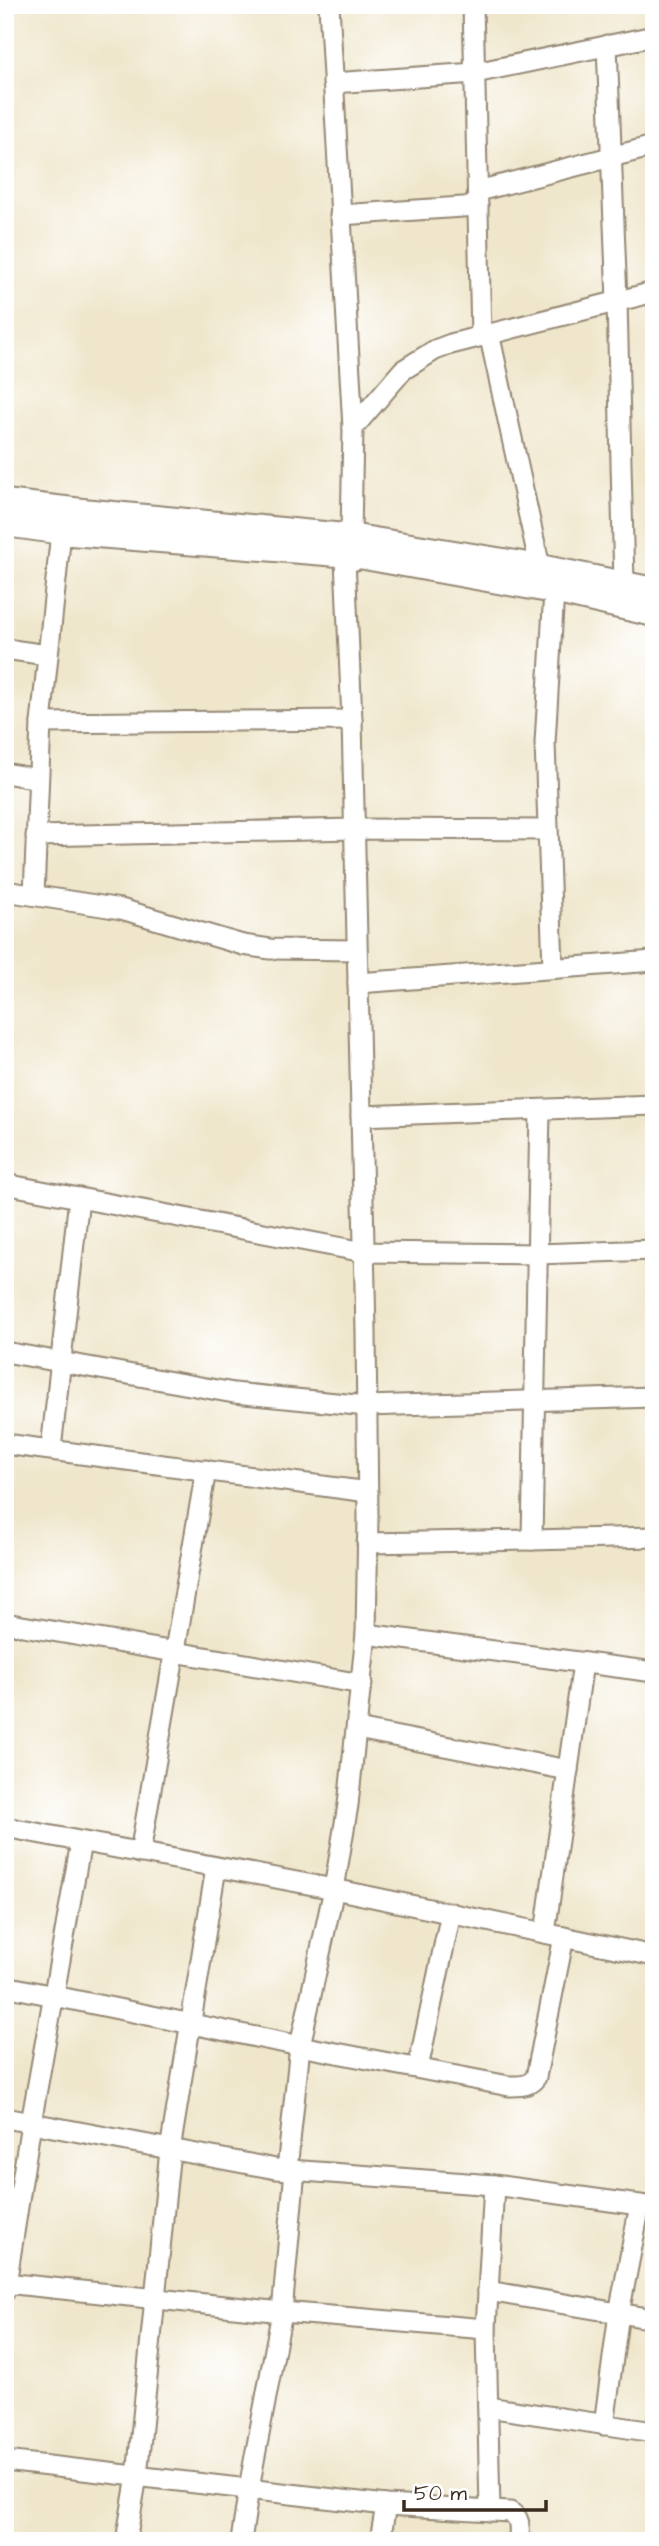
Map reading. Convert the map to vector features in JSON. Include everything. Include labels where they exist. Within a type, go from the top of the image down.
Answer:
[{"type":"main road","points":[[5,502],[349,546],[540,567],[654,590]]},
{"type":"main road","points":[[5,524],[61,532],[349,546],[654,614]]},
{"type":"street","points":[[241,2541],[248,2488],[282,2312],[300,2046],[334,1889],[348,1805],[366,1633],[367,1406],[349,546],[354,428],[329,5]]},
{"type":"street","points":[[473,5],[485,334],[540,567]]},
{"type":"street","points":[[333,83],[475,73],[654,36]]},
{"type":"street","points":[[607,45],[624,584]]},
{"type":"street","points":[[340,215],[478,198],[654,146]]},
{"type":"street","points":[[354,428],[394,378],[416,360],[435,350],[485,334],[654,292]]},
{"type":"street","points":[[34,895],[41,723],[61,532]]},
{"type":"street","points":[[553,967],[545,709],[554,591]]},
{"type":"street","points":[[5,649],[47,655]]},
{"type":"street","points":[[41,723],[352,720]]},
{"type":"street","points":[[5,773],[38,779]]},
{"type":"street","points":[[36,836],[354,829],[547,830]]},
{"type":"street","points":[[5,891],[121,909],[243,945],[270,949],[357,950]]},
{"type":"street","points":[[358,983],[654,961]]},
{"type":"street","points":[[361,1116],[654,1105]]},
{"type":"street","points":[[532,1539],[540,1110]]},
{"type":"street","points":[[5,1184],[364,1252],[537,1254],[654,1250]]},
{"type":"street","points":[[51,1449],[79,1198]]},
{"type":"street","points":[[5,1352],[234,1392],[367,1406],[654,1397]]},
{"type":"street","points":[[5,1444],[368,1492]]},
{"type":"street","points":[[140,1853],[206,1470]]},
{"type":"street","points":[[367,1543],[654,1537]]},
{"type":"street","points":[[5,1623],[362,1684]]},
{"type":"street","points":[[366,1633],[654,1672]]},
{"type":"street","points":[[545,1933],[583,1663]]},
{"type":"street","points":[[357,1730],[568,1769]]},
{"type":"street","points":[[5,1828],[334,1889],[654,1956]]},
{"type":"street","points":[[81,1842],[31,2123],[6,2286],[486,2329]]},
{"type":"street","points":[[126,2541],[137,2476],[170,2150],[216,1868]]},
{"type":"street","points":[[418,2068],[451,1913]]},
{"type":"street","points":[[5,1986],[509,2086],[526,2085],[532,2083],[538,2067],[564,1937]]},
{"type":"street","points":[[5,2118],[291,2170],[494,2185],[647,2206],[619,2313],[604,2425]]},
{"type":"street","points":[[490,2511],[486,2329],[494,2185]]},
{"type":"street","points":[[488,2291],[654,2319]]},
{"type":"street","points":[[488,2407],[654,2432]]},
{"type":"street","points":[[5,2461],[386,2505],[490,2511],[515,2515],[519,2522],[519,2541]]},
{"type":"street","points":[[380,2541],[386,2505]]}]
